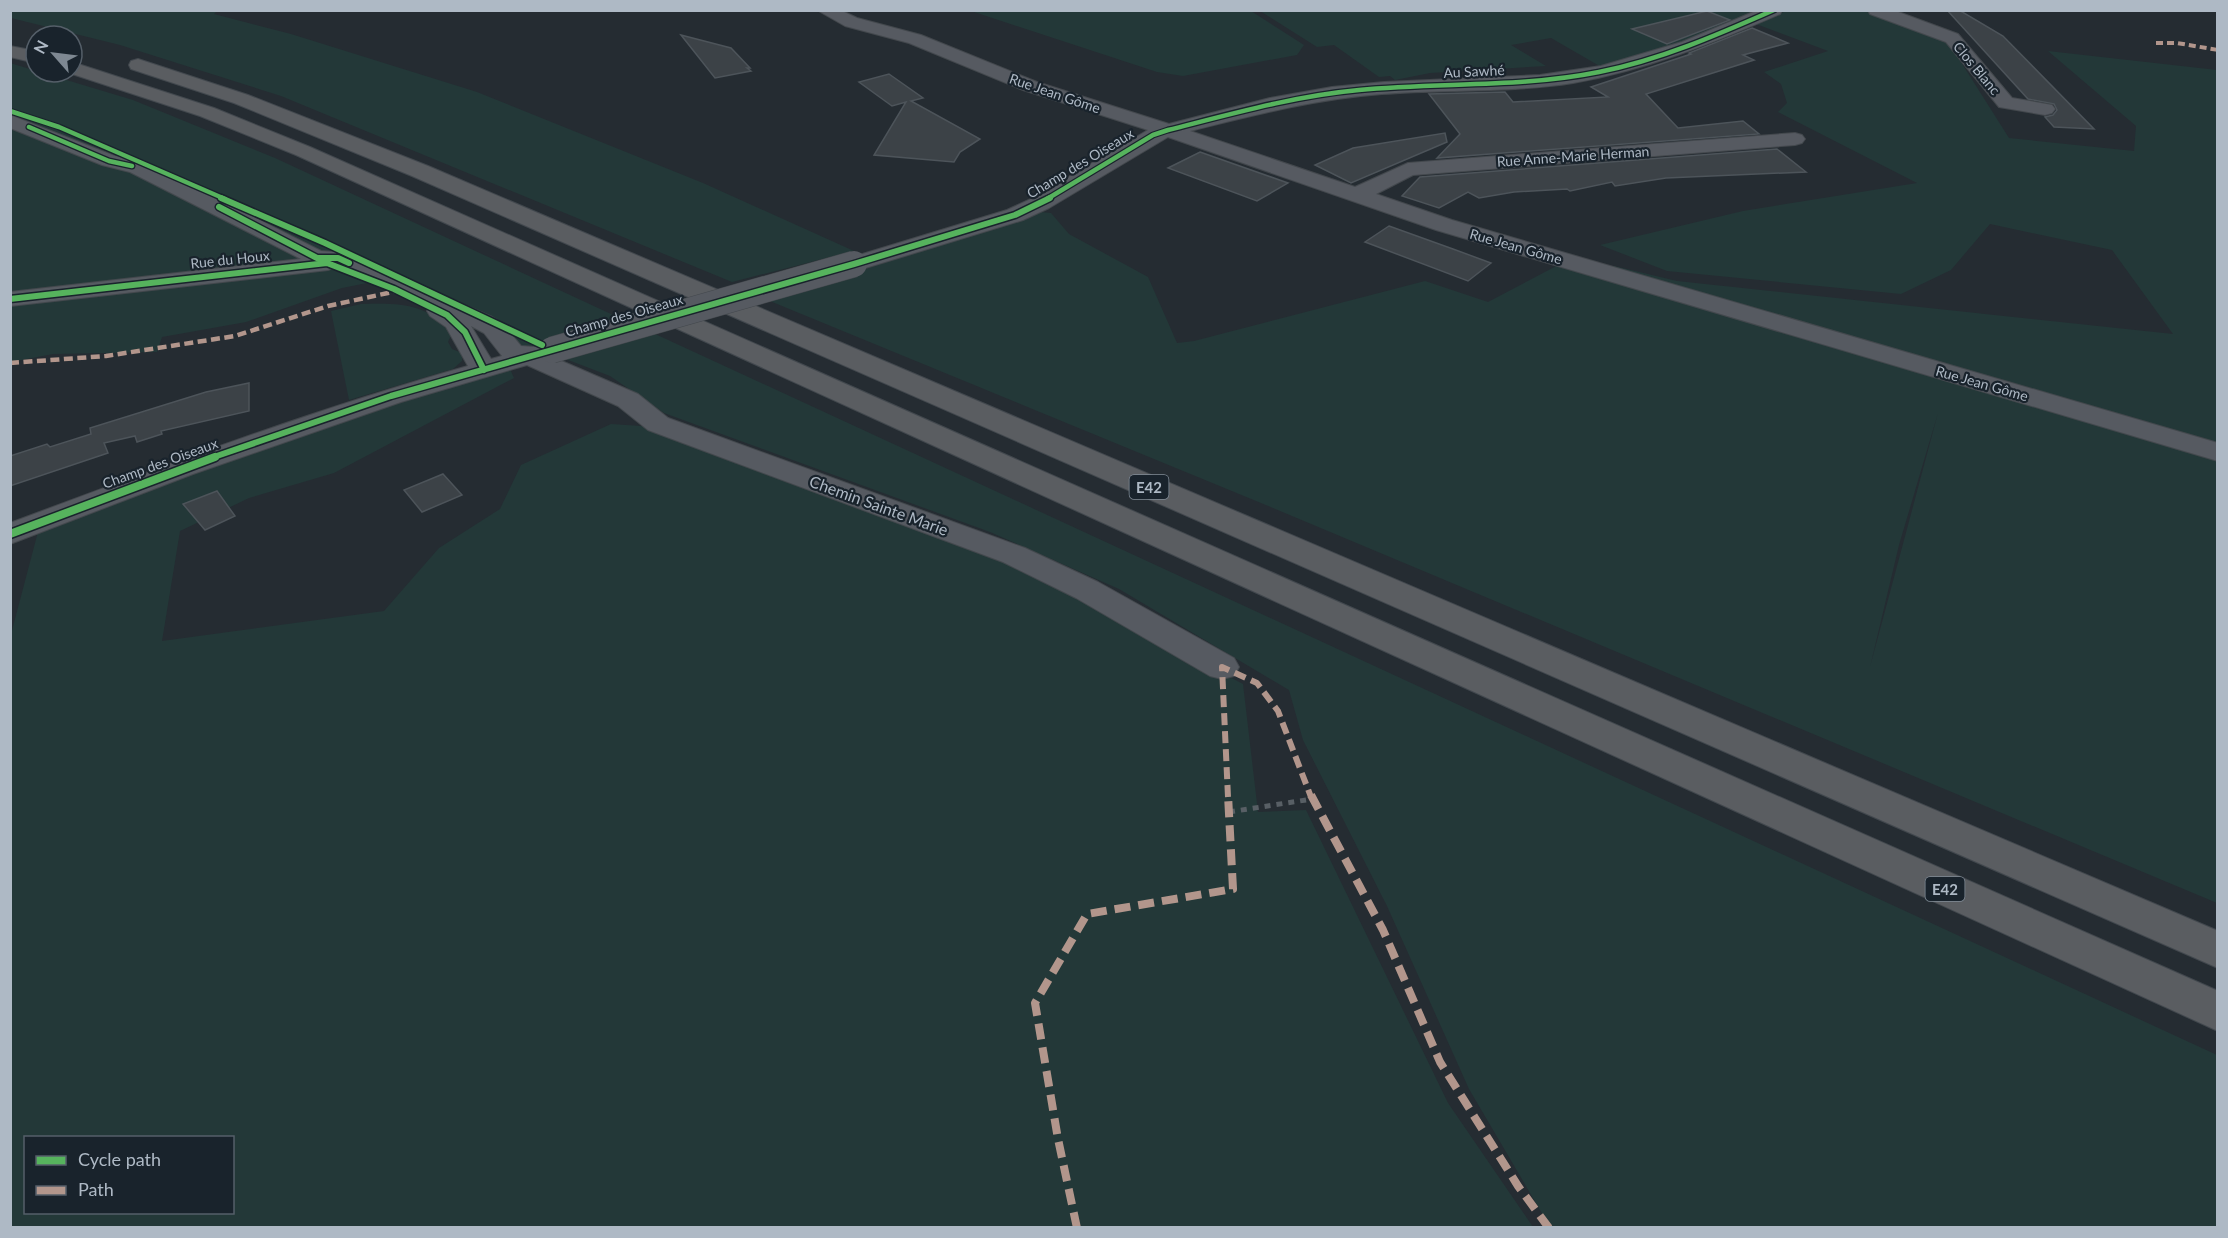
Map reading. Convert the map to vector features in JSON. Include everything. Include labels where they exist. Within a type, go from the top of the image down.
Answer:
[{"type":"highway","name":"E42","points":[[84,50],[148,68],[242,99],[339,137],[2217,950]]},
{"type":"highway","name":"E42","points":[[84,72],[207,112],[303,151],[2217,1012]]},
{"type":"street","name":"Rue Jean Gôme","points":[[825,10],[850,22],[915,39],[1030,86],[1168,130],[1444,225],[2217,452]]},
{"type":"street","name":"Au Sawhé","points":[[1168,130],[1293,100],[1333,93],[1541,81],[1614,69],[1707,40],[1774,10]]},
{"type":"street","name":"Clos Blanc","points":[[1876,10],[1952,38],[2006,103],[2045,109]]},
{"type":"street","name":"Chemin Sainte Marie","points":[[10,121],[109,161],[137,167],[317,258],[338,258],[430,297],[493,328],[512,352],[541,353],[628,400],[658,424],[1014,555],[1087,590],[1222,667]]},
{"type":"street","name":"Champ des Oiseaux","points":[[10,534],[183,468],[391,396],[854,264],[1015,215],[1041,203],[1153,135],[1168,130]]},
{"type":"street","name":"Rue Anne-Marie Herman","points":[[1357,195],[1408,169],[1795,139]]},
{"type":"street","name":"Rue du Houx","points":[[10,299],[327,263],[340,266],[397,291],[456,322],[484,370]]},
{"type":"path","points":[[1229,812],[1312,799]]},
{"type":"green space","points":[[10,11],[217,11],[214,14],[291,34],[477,92],[703,183],[854,251],[732,282],[281,96],[120,45],[84,36],[84,24],[35,24],[11,18]]},
{"type":"green space","points":[[971,11],[1251,11],[1304,45],[1297,55],[1183,76],[1157,72]]},
{"type":"green space","points":[[1260,11],[1766,11],[1708,38],[1603,68],[1551,38],[1511,45],[1546,66],[1430,73],[1395,80],[1390,76],[1379,77],[1334,45],[1317,47]]},
{"type":"green space","points":[[1786,11],[1870,11],[1947,40],[2009,138],[2134,151],[2136,126],[2048,51],[2217,70],[2217,447],[1608,269],[1614,266],[1677,281],[2173,334],[2112,250],[1990,224],[1951,270],[1901,294],[1667,271],[1600,245],[1743,211],[1917,183],[1778,112],[1787,103],[1781,84],[1764,72],[1828,51],[1756,24]]},
{"type":"green space","points":[[10,63],[24,67],[24,84],[80,84],[133,100],[275,158],[624,320],[525,349],[397,277],[342,288],[246,322],[162,337],[157,352],[53,354],[11,362]]},
{"type":"green space","points":[[1041,212],[1051,213],[1069,234],[1148,277],[1177,343],[1194,341],[1425,281],[1488,302],[1562,263],[1780,325],[1947,381],[2217,459],[2217,903],[1261,503],[765,299]],"holes":[[[1938,413],[1870,667],[1899,545]]]},
{"type":"green space","points":[[361,304],[411,306],[432,315],[452,333],[448,342],[452,349],[462,353],[462,361],[453,369],[349,400],[331,311]]},
{"type":"green space","points":[[653,333],[2217,1055],[2217,1227],[1550,1227],[1469,1089],[1387,906],[1303,740],[1289,690],[1119,589],[990,532],[664,413],[610,376],[563,358]]},
{"type":"green space","points":[[509,367],[514,378],[334,473],[249,498],[180,531],[162,641],[384,611],[439,548],[500,509],[521,465],[611,424],[671,428],[975,544],[1243,684],[1258,812],[1306,810],[1448,1103],[1533,1227],[11,1228],[10,638],[39,528],[352,415]]},
{"type":"building","points":[[1947,10],[1959,10],[2003,36],[2094,129],[2054,127],[2045,117],[2053,115],[2057,110],[2054,104],[2028,99]]},
{"type":"building","points":[[1707,11],[1730,20],[1667,44],[1632,29]]},
{"type":"building","points":[[1752,28],[1788,43],[1743,55],[1754,60],[1646,94],[1678,128],[1743,121],[1759,134],[1437,158],[1460,134],[1429,94],[1505,92],[1513,102],[1608,97],[1591,87],[1691,54],[1689,53]]},
{"type":"building","points":[[681,35],[731,48],[751,71],[715,78]]},
{"type":"building","points":[[889,74],[923,98],[911,101],[980,139],[960,152],[954,162],[874,155],[906,102],[892,106],[859,82]]},
{"type":"building","points":[[1445,133],[1447,142],[1351,183],[1315,165],[1353,148]]},
{"type":"building","points":[[1777,149],[1806,172],[1666,178],[1615,186],[1612,182],[1570,191],[1567,189],[1514,192],[1479,198],[1468,192],[1439,208],[1402,196],[1420,177]]},
{"type":"building","points":[[1200,152],[1288,183],[1257,201],[1168,168]]},
{"type":"building","points":[[1389,226],[1491,263],[1468,281],[1365,242]]},
{"type":"building","points":[[249,383],[249,411],[161,431],[162,434],[137,442],[135,436],[104,443],[108,453],[10,486],[10,456],[47,444],[50,447],[91,434],[90,428],[206,392]]},
{"type":"building","points":[[443,474],[462,495],[422,512],[404,490]]},
{"type":"building","points":[[217,491],[235,516],[205,530],[183,504]]},
{"type":"marked path","points":[[2156,43],[2177,43],[2218,50]]},
{"type":"marked path","points":[[10,363],[106,356],[235,336],[328,306],[397,291]]},
{"type":"marked path","points":[[1077,1228],[1058,1139],[1035,1003],[1087,914],[1233,889],[1222,667],[1257,683],[1278,711],[1312,799],[1383,930],[1440,1062],[1518,1186],[1549,1228]]},
{"type":"cycle path","points":[[10,534],[183,468],[391,396],[854,264],[1015,215],[1041,203],[1153,135],[1168,130],[1270,104],[1332,93],[1571,78],[1660,56],[1774,10]]},
{"type":"cycle path","points":[[10,111],[59,127],[325,243],[542,345]]},
{"type":"cycle path","points":[[29,127],[109,161],[132,166]]},
{"type":"cycle path","points":[[219,207],[317,258],[338,258],[349,263]]},
{"type":"cycle path","points":[[10,299],[327,263],[355,272],[447,315],[465,332],[484,370]]}]
